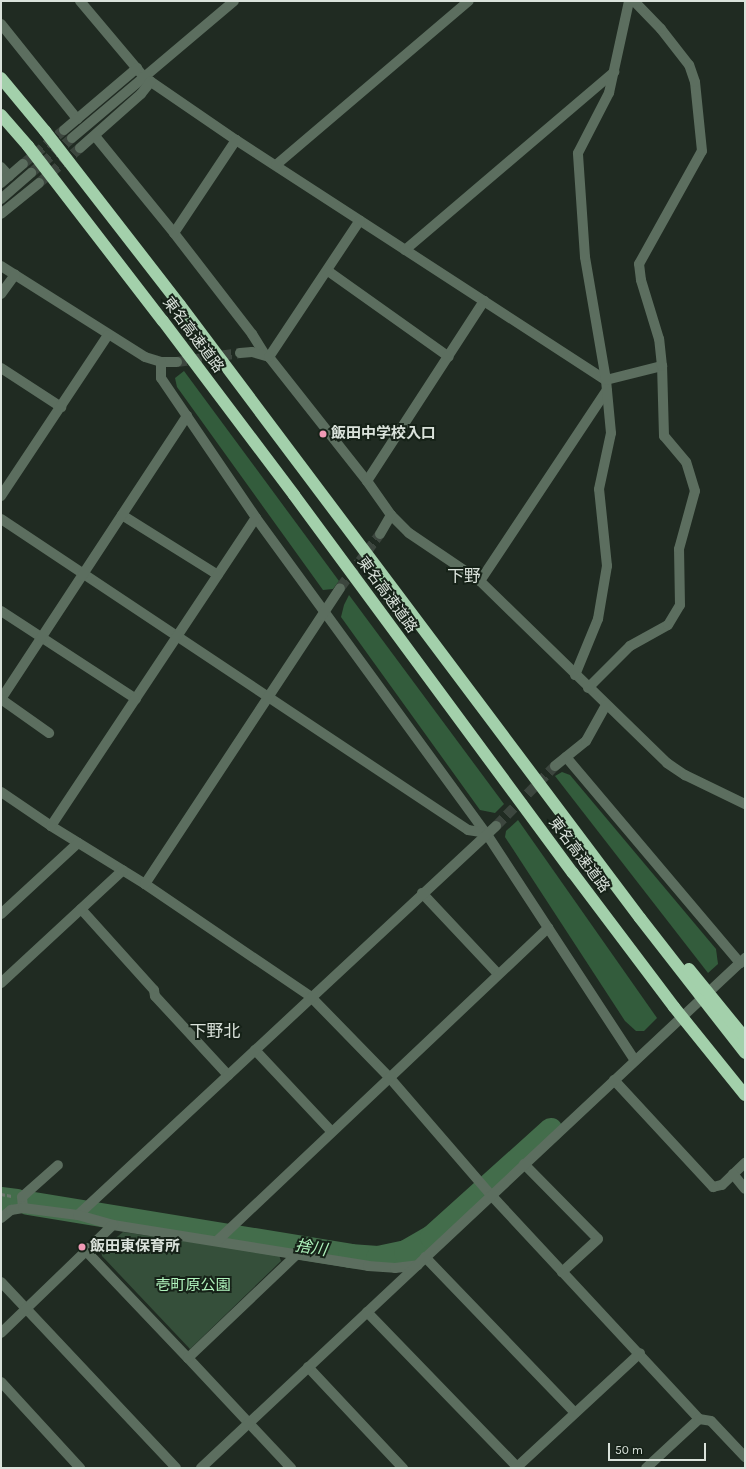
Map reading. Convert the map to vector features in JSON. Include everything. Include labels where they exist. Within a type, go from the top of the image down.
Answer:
[{"type":"highway","name":"東名高速道路","points":[[1,78],[180,305],[564,817],[698,987]]},
{"type":"highway","name":"東名高速道路","points":[[1,114],[28,146],[191,358],[563,860],[674,1007],[745,1095]]},
{"type":"highway","points":[[698,987],[745,1038]]},
{"type":"highway","points":[[698,987],[745,1052]]},
{"type":"street","points":[[80,1],[148,79],[236,140],[484,302],[606,385]]},
{"type":"street","points":[[72,138],[148,79],[234,1]]},
{"type":"street","points":[[276,166],[469,1]]},
{"type":"street","points":[[575,675],[598,619],[607,566],[599,489],[611,433],[606,385],[585,257],[578,153],[609,93],[629,1]]},
{"type":"street","points":[[588,688],[630,646],[668,626],[680,605],[679,549],[695,491],[686,462],[664,436],[662,366],[659,339],[641,280],[639,264],[702,151],[695,82],[689,65],[661,29],[634,1]]},
{"type":"street","points":[[1,24],[77,119]]},
{"type":"street","points":[[64,130],[137,68]]},
{"type":"street","points":[[405,250],[614,72]]},
{"type":"street","points":[[80,148],[141,94],[148,79]]},
{"type":"street","points":[[95,136],[174,232],[267,356],[367,480],[391,515],[409,533],[480,581],[588,688],[667,763],[685,775],[745,804]]},
{"type":"street","points":[[174,232],[236,140]]},
{"type":"street","points":[[1,167],[5,180],[23,164]]},
{"type":"street","points":[[1,199],[31,173]]},
{"type":"street","points":[[1,214],[39,183]]},
{"type":"street","points":[[267,356],[328,271],[360,220]]},
{"type":"street","points":[[1,266],[145,357],[160,362],[177,362]]},
{"type":"street","points":[[328,271],[448,357]]},
{"type":"street","points":[[1,294],[15,274]]},
{"type":"street","points":[[367,480],[484,302]]},
{"type":"street","points":[[1,496],[108,335]]},
{"type":"street","points":[[240,353],[252,352],[267,356]]},
{"type":"street","points":[[160,362],[161,378],[256,518],[486,833],[635,1061]]},
{"type":"street","points":[[480,581],[606,385],[662,366]]},
{"type":"street","points":[[1,368],[61,407]]},
{"type":"street","points":[[49,733],[1,699],[187,416]]},
{"type":"street","points":[[122,515],[218,575]]},
{"type":"street","points":[[380,534],[391,515]]},
{"type":"street","points":[[50,826],[256,518]]},
{"type":"street","points":[[1,519],[468,830],[486,833]]},
{"type":"street","points":[[145,884],[324,610],[340,588]]},
{"type":"street","points":[[1,611],[136,699]]},
{"type":"street","points":[[555,766],[586,741],[606,705]]},
{"type":"street","points":[[201,1468],[742,961],[566,757]]},
{"type":"street","points":[[1,792],[50,826],[145,884],[311,997],[389,1077],[491,1195],[640,1353],[699,1419],[711,1421],[745,1457]]},
{"type":"street","points":[[78,1215],[486,833],[496,826]]},
{"type":"street","points":[[1,914],[78,843]]},
{"type":"street","points":[[1,984],[123,870]]},
{"type":"street","points":[[422,893],[498,974]]},
{"type":"street","points":[[81,909],[154,990],[155,996],[228,1075]]},
{"type":"street","points":[[217,1240],[548,928]]},
{"type":"street","points":[[255,1050],[332,1132]]},
{"type":"street","points":[[614,1080],[713,1186],[722,1184],[745,1163]]},
{"type":"street","points":[[524,1164],[598,1239],[562,1272]]},
{"type":"street","points":[[23,1208],[22,1197],[58,1165]]},
{"type":"street","points":[[733,1174],[745,1188]]},
{"type":"street","points":[[1,1218],[11,1210],[23,1208],[78,1215],[113,1225],[217,1240],[296,1255],[368,1266],[396,1268],[421,1261]]},
{"type":"street","points":[[1,1333],[113,1225]]},
{"type":"street","points":[[86,1252],[291,1468]]},
{"type":"street","points":[[188,1358],[296,1255]]},
{"type":"street","points":[[421,1261],[575,1413]]},
{"type":"street","points":[[1,1282],[176,1468]]},
{"type":"street","points":[[367,1312],[516,1468],[640,1353]]},
{"type":"street","points":[[308,1367],[403,1468]]},
{"type":"street","points":[[1,1382],[80,1468]]},
{"type":"street","points":[[646,1468],[699,1419]]},
{"type":"green space","points":[[184,371],[339,581],[333,589],[323,590],[177,387],[175,378]]},
{"type":"green space","points":[[349,595],[504,804],[495,813],[480,810],[341,617],[344,605]]},
{"type":"green space","points":[[562,772],[570,775],[716,949],[718,964],[708,973],[555,776]]},
{"type":"green space","points":[[518,820],[657,1018],[644,1031],[636,1031],[625,1021],[505,837],[506,831]]},
{"type":"green space","name":"壱町原公園","points":[[123,1232],[279,1255],[281,1261],[190,1349],[102,1256],[101,1250]]},
{"type":"waterway","name":"捨川","points":[[28,1203],[350,1256],[378,1258],[406,1252],[432,1237],[551,1130]]},
{"type":"waterway","name":"捨川","points":[[1,1199],[17,1201]]},
{"type":"waterway","name":"捨川","points":[[1,1209],[12,1201]]},
{"type":"tunnel","points":[[23,164],[64,130]]},
{"type":"tunnel","points":[[31,173],[72,138]]},
{"type":"tunnel","points":[[39,183],[80,148]]},
{"type":"tunnel","points":[[177,362],[240,353]]},
{"type":"tunnel","points":[[340,588],[380,534]]},
{"type":"tunnel","points":[[496,826],[555,766]]},
{"type":"place","name":"飯田中学校入口","points":[[323,434]]},
{"type":"place","name":"飯田東保育所","points":[[82,1247]]},
{"type":"district","name":"下野","points":[[464,577]]},
{"type":"district","name":"下野北","points":[[215,1032]]}]
